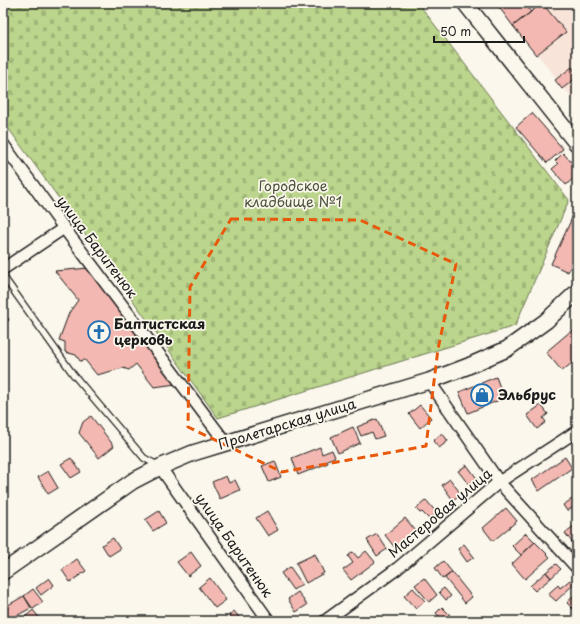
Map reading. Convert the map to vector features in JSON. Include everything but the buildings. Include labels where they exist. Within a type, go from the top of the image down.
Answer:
[{"type":"street","points":[[465,3],[577,144]]},
{"type":"street","name":"улица Баритенюк","points":[[3,144],[64,228],[226,443]]},
{"type":"street","points":[[3,269],[64,228]]},
{"type":"street","name":"Пролетарская улица","points":[[3,572],[133,481],[160,467],[193,453],[429,381],[466,368],[507,349],[546,321],[577,292]]},
{"type":"street","points":[[429,381],[500,482],[577,568]]},
{"type":"street","name":"Мастеровая улица","points":[[325,621],[398,568],[500,482],[577,431]]},
{"type":"street","name":"улица Баритенюк","points":[[160,467],[269,621]]},
{"type":"lane","points":[[3,276],[73,374],[144,458],[160,467]]},
{"type":"highlighted area","points":[[231,219],[360,220],[456,264],[438,349],[426,446],[282,472],[188,427],[190,287]]},
{"type":"shaded area","points":[[496,3],[577,3],[577,104]]},
{"type":"green space","name":"Городское кладбище №1","points":[[3,3],[418,3],[569,200],[515,326],[218,418],[3,121]]},
{"type":"place","name":"Баптистская церковь","points":[[99,332]]},
{"type":"place","name":"Эльбрус","points":[[482,395]]}]
